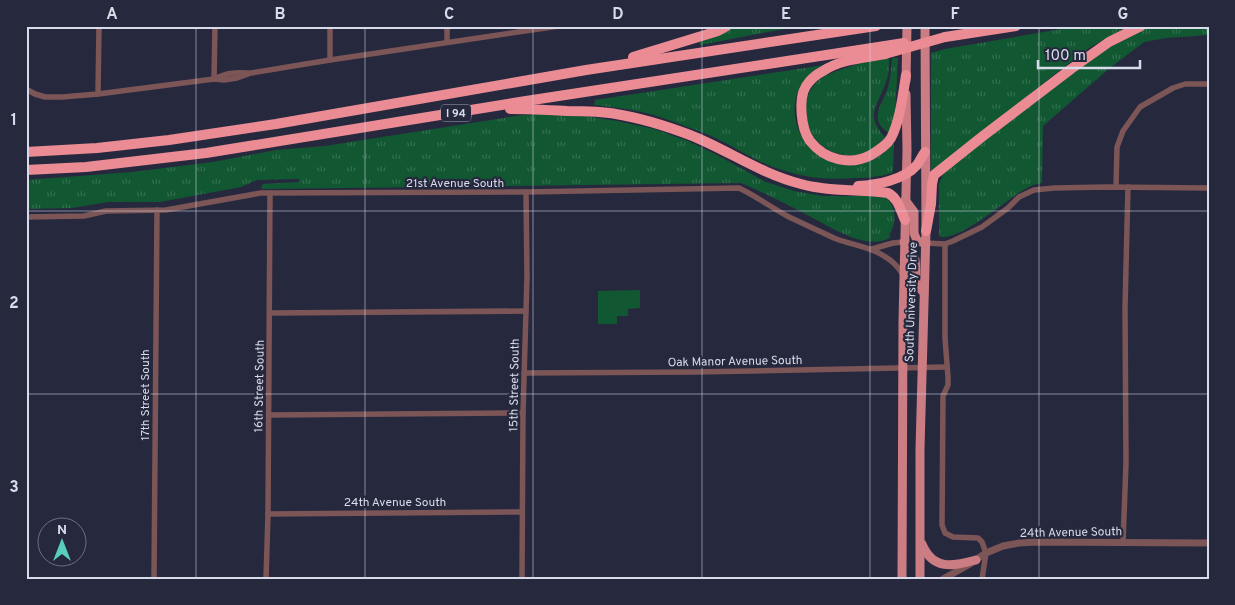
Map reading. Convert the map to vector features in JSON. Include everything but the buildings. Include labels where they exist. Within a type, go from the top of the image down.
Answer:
[{"type":"highway","points":[[586,70],[645,54],[718,31],[727,26]]},
{"type":"highway","name":"I 94","points":[[26,152],[97,148],[276,124],[586,70],[876,26]]},
{"type":"highway","name":"I 94","points":[[26,170],[86,167],[206,153],[489,108],[885,50],[945,37],[1016,26]]},
{"type":"highway","points":[[926,230],[934,175],[1070,69],[1109,42],[1141,26]]},
{"type":"highway","points":[[885,50],[836,64],[823,70],[809,83],[802,99],[802,114],[804,127],[810,140],[830,157],[849,161],[865,158],[880,149],[891,138],[898,117],[906,75]]},
{"type":"highway","points":[[489,108],[616,114],[666,126],[690,135],[781,179],[830,189],[888,193],[898,201],[905,220]]},
{"type":"highway","points":[[830,189],[872,184],[906,174],[916,165],[925,152]]},
{"type":"main road","name":"South University Drive","points":[[902,579],[903,276],[907,26]]},
{"type":"main road","name":"South University Drive","points":[[920,579],[920,449],[926,243],[925,26]]},
{"type":"main road","points":[[905,200],[914,212],[914,233],[917,241],[926,243]]},
{"type":"main road","points":[[904,242],[912,250],[916,259],[915,282],[924,293]]},
{"type":"main road","points":[[920,539],[926,553],[936,562],[946,565],[958,565],[976,560]]},
{"type":"street","points":[[98,94],[99,26]]},
{"type":"street","points":[[214,80],[215,26]]},
{"type":"street","points":[[330,26],[330,60]]},
{"type":"street","points":[[446,42],[447,26]]},
{"type":"street","points":[[26,89],[45,97],[98,94],[214,80],[225,74],[251,73],[559,26]]},
{"type":"street","points":[[1116,187],[1117,147],[1123,131],[1140,107],[1173,88],[1185,84],[1209,84]]},
{"type":"street","points":[[926,243],[945,244],[982,227],[1008,208],[1019,197],[1034,190],[1116,187],[1209,188]]},
{"type":"street","name":"21st Avenue South","points":[[26,216],[84,216],[106,211],[166,210],[262,194],[739,188],[788,216],[836,239],[872,249],[897,265],[903,276]]},
{"type":"street","points":[[1123,543],[1126,462],[1125,308],[1128,188]]},
{"type":"street","name":"15th Street South","points":[[522,579],[526,192]]},
{"type":"street","name":"16th Street South","points":[[266,579],[270,194]]},
{"type":"street","name":"17th Street South","points":[[154,579],[156,210]]},
{"type":"street","name":"21st Avenue South","points":[[872,249],[904,242]]},
{"type":"street","points":[[945,244],[945,338],[948,385],[943,396],[942,524],[946,533],[953,537],[978,538],[982,542],[986,553],[982,579]]},
{"type":"street","points":[[270,313],[526,311]]},
{"type":"street","name":"Oak Manor Avenue South","points":[[524,373],[947,367]]},
{"type":"street","points":[[269,415],[523,413]]},
{"type":"street","name":"24th Avenue South","points":[[268,514],[522,512]]},
{"type":"street","name":"24th Avenue South","points":[[943,579],[986,553],[1003,546],[1019,543],[1209,543]]},
{"type":"green space","points":[[738,26],[801,26],[700,45],[699,42]]},
{"type":"green space","points":[[1079,26],[1128,26],[1089,48],[933,171],[931,170],[931,53]]},
{"type":"green space","points":[[1151,26],[1209,26],[1209,35],[1166,38],[1144,42],[1111,67],[1043,126],[1042,183],[1032,185],[1022,191],[959,233],[948,237],[939,236],[938,187],[944,172],[1058,82],[1099,53]]},
{"type":"green space","points":[[889,58],[888,77],[874,116],[875,122],[885,137],[871,150],[857,155],[832,152],[821,145],[813,136],[805,114],[806,102],[811,90],[819,80],[829,74],[872,60]]},
{"type":"green space","points":[[892,58],[898,58],[895,117],[889,133],[882,128],[879,122],[878,111],[889,83]]},
{"type":"green space","points":[[824,65],[811,73],[801,86],[795,101],[795,116],[799,131],[806,144],[817,155],[831,162],[851,165],[865,163],[874,159],[886,151],[893,142],[892,173],[873,177],[841,179],[803,176],[767,165],[711,136],[668,120],[640,112],[594,105],[595,100]]},
{"type":"green space","points":[[522,115],[585,116],[654,129],[688,141],[766,182],[794,191],[823,196],[883,196],[889,198],[888,200],[894,212],[893,227],[889,235],[891,237],[883,241],[874,242],[851,237],[741,183],[262,189],[263,184],[299,182],[299,179],[257,180],[241,187],[160,202],[108,202],[72,208],[26,209],[26,180],[132,172],[213,162],[276,150],[325,146]]},
{"type":"green space","points":[[640,290],[640,308],[628,309],[628,316],[617,316],[617,324],[598,324],[598,291]]}]
